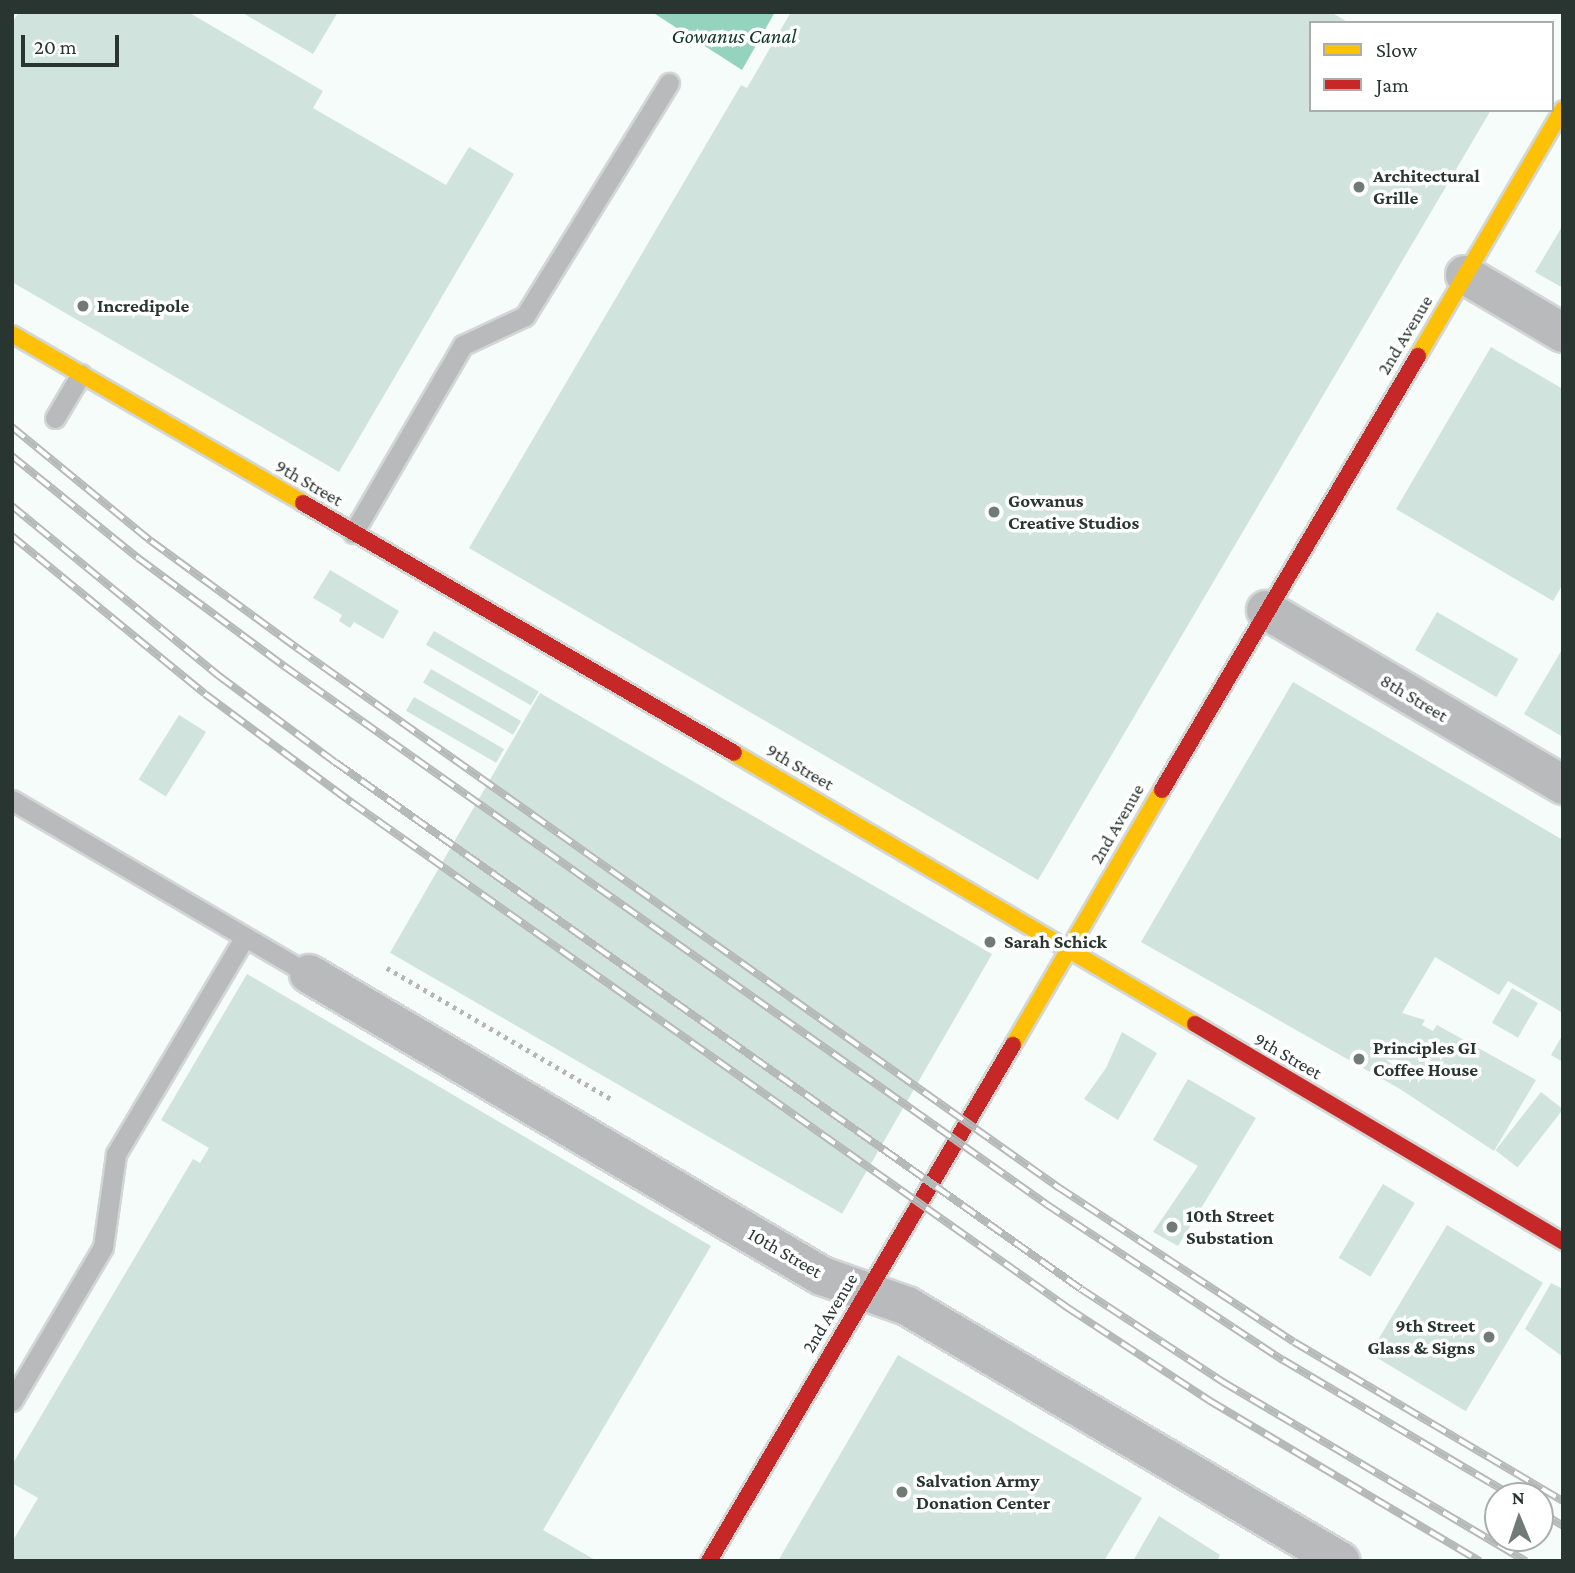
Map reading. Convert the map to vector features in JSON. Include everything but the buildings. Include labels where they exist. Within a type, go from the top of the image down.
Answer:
[{"type":"main road","name":"2nd Avenue","points":[[709,1561],[1563,109]]},
{"type":"main road","name":"9th Street","points":[[12,334],[1563,1242]]},
{"type":"street","points":[[1465,275],[1563,333]]},
{"type":"street","name":"8th Street","points":[[1266,610],[1563,785]]},
{"type":"street","name":"10th Street","points":[[309,974],[822,1276],[907,1306],[1340,1561]]},
{"type":"lane","points":[[352,533],[463,345],[525,316],[669,83]]},
{"type":"lane","points":[[55,418],[81,374]]},
{"type":"lane","points":[[12,800],[309,974]]},
{"type":"lane","points":[[12,1401],[103,1247],[117,1154],[245,937]]},
{"type":"path","points":[[387,968],[613,1100]]},
{"type":"water","name":"Gowanus Canal","points":[[652,12],[775,12],[742,70]]},
{"type":"railway","points":[[12,427],[151,541],[297,648],[1058,1187],[1294,1342],[1563,1501]]},
{"type":"railway","points":[[12,456],[138,558],[284,666],[1046,1204],[1283,1360],[1489,1482]]},
{"type":"railway","points":[[12,506],[219,676],[335,762],[1081,1289],[1223,1382],[1526,1561]]},
{"type":"railway","points":[[12,536],[205,694],[351,802],[1068,1308],[1210,1401],[1480,1561]]},
{"type":"railway","points":[[1554,1521],[1563,1526]]},
{"type":"traffic: slow","points":[[1418,356],[1563,109]]},
{"type":"traffic: slow","points":[[12,334],[303,503]]},
{"type":"traffic: slow","points":[[734,753],[1195,1024]]},
{"type":"traffic: slow","points":[[1013,1045],[1162,790]]},
{"type":"traffic: jam","points":[[1162,790],[1418,356]]},
{"type":"traffic: jam","points":[[303,503],[734,753]]},
{"type":"traffic: jam","points":[[1195,1024],[1563,1242]]},
{"type":"traffic: jam","points":[[709,1561],[1013,1045]]},
{"type":"place","name":"Architectural Grille","points":[[1359,187]]},
{"type":"place","name":"Incredipole","points":[[83,306]]},
{"type":"place","name":"Gowanus Creative Studios","points":[[994,512]]},
{"type":"place","name":"Sarah Schick","points":[[990,942]]},
{"type":"place","name":"Principles GI Coffee House","points":[[1359,1059]]},
{"type":"place","name":"10th Street Substation","points":[[1172,1227]]},
{"type":"place","name":"9th Street Glass & Signs","points":[[1489,1337]]},
{"type":"place","name":"Salvation Army Donation Center","points":[[902,1492]]}]
